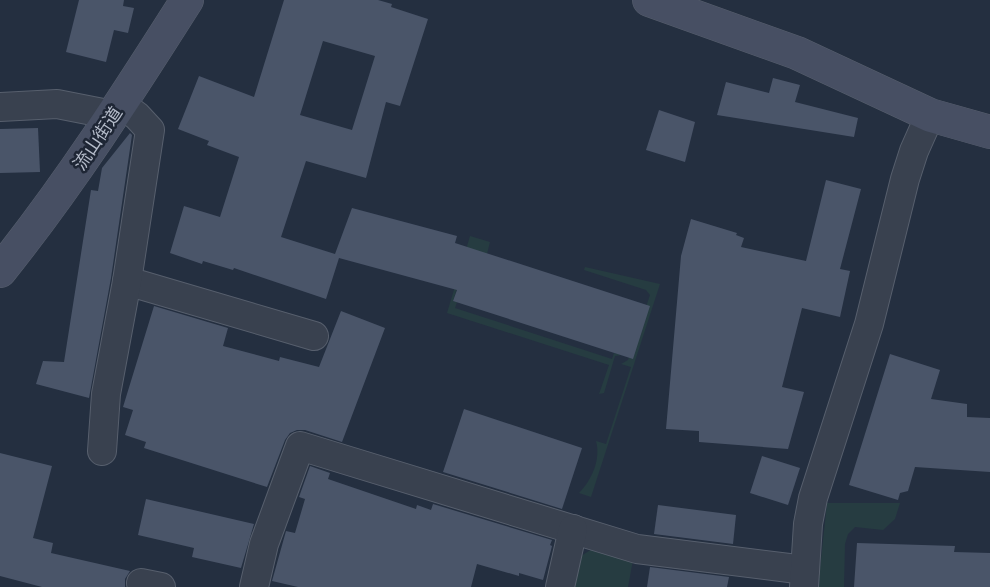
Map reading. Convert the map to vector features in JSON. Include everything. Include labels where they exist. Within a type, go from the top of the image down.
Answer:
[{"type":"street","name":"流山街道","points":[[0,271],[61,192],[117,110],[187,0]]},
{"type":"street","points":[[649,0],[797,53],[930,115],[990,132]]},
{"type":"street","points":[[0,107],[57,104],[117,110],[137,116],[150,130],[127,281],[105,394],[102,451]]},
{"type":"street","points":[[254,587],[264,544],[300,446],[637,549],[805,579],[808,524],[813,498],[869,324],[905,179],[914,151],[930,115]]},
{"type":"street","points":[[127,281],[314,336]]},
{"type":"street","points":[[560,587],[573,529]]},
{"type":"green space","points":[[470,236],[490,242],[487,254],[470,249],[453,301],[457,302],[455,308],[612,359],[614,353],[622,355],[615,356],[604,393],[599,394],[609,365],[447,313]]},
{"type":"green space","points":[[585,267],[660,284],[591,497],[579,493],[588,482],[594,469],[597,455],[596,441],[606,444],[631,367],[621,364],[628,360],[650,295],[646,290],[584,270]]},
{"type":"green space","points":[[827,503],[900,503],[895,519],[883,530],[855,527],[848,534],[845,544],[844,587],[818,587]]},
{"type":"green space","points":[[592,549],[633,560],[628,587],[571,587],[578,558]]},
{"type":"building","points":[[79,0],[124,0],[123,6],[134,8],[128,33],[114,30],[106,62],[66,52]]},
{"type":"building","points":[[284,0],[378,0],[392,4],[391,7],[428,19],[400,106],[386,102],[366,178],[306,161],[281,237],[335,254],[352,208],[457,236],[455,243],[650,306],[633,359],[453,301],[457,290],[339,258],[326,299],[234,268],[233,270],[203,261],[202,264],[170,253],[184,206],[220,217],[239,157],[207,145],[209,141],[178,129],[199,76],[254,97]],"holes":[[[323,41],[375,56],[352,130],[300,115]]]},
{"type":"building","points":[[773,78],[800,85],[795,102],[858,118],[854,137],[717,115],[726,82],[769,93]]},
{"type":"building","points":[[659,110],[695,122],[685,162],[646,150]]},
{"type":"building","points":[[38,128],[40,172],[0,173],[0,129]]},
{"type":"building","points":[[130,133],[132,135],[111,278],[89,398],[36,384],[43,361],[64,362],[91,190],[98,191],[102,168]]},
{"type":"building","points":[[826,180],[861,189],[840,269],[850,271],[840,317],[802,308],[782,387],[804,392],[788,449],[699,442],[699,431],[666,429],[681,256],[691,219],[737,233],[736,235],[744,238],[741,247],[806,261]]},
{"type":"building","points":[[154,306],[228,328],[223,346],[279,361],[280,357],[319,367],[341,311],[385,328],[342,442],[305,430],[290,433],[285,440],[267,487],[144,448],[146,442],[125,435],[133,410],[123,407]]},
{"type":"building","points":[[890,354],[940,370],[931,399],[967,404],[967,417],[990,418],[990,472],[915,467],[908,491],[900,493],[898,500],[849,485]]},
{"type":"building","points":[[464,409],[582,448],[562,509],[443,472]]},
{"type":"building","points":[[0,453],[52,466],[33,538],[53,543],[51,553],[130,571],[125,579],[125,587],[42,587],[0,576]]},
{"type":"building","points":[[762,456],[800,468],[788,505],[750,493]]},
{"type":"building","points":[[310,466],[330,473],[328,479],[416,509],[417,505],[431,510],[433,504],[552,540],[543,580],[477,564],[471,587],[298,587],[272,581],[286,531],[295,533],[305,499],[299,497]]},
{"type":"building","points":[[146,499],[254,524],[241,568],[192,557],[194,548],[138,535]]},
{"type":"building","points":[[658,505],[736,515],[733,544],[654,534]]},
{"type":"building","points":[[857,543],[955,546],[954,552],[990,553],[990,587],[854,587]]},
{"type":"building","points":[[650,567],[729,577],[727,587],[647,587]]}]
